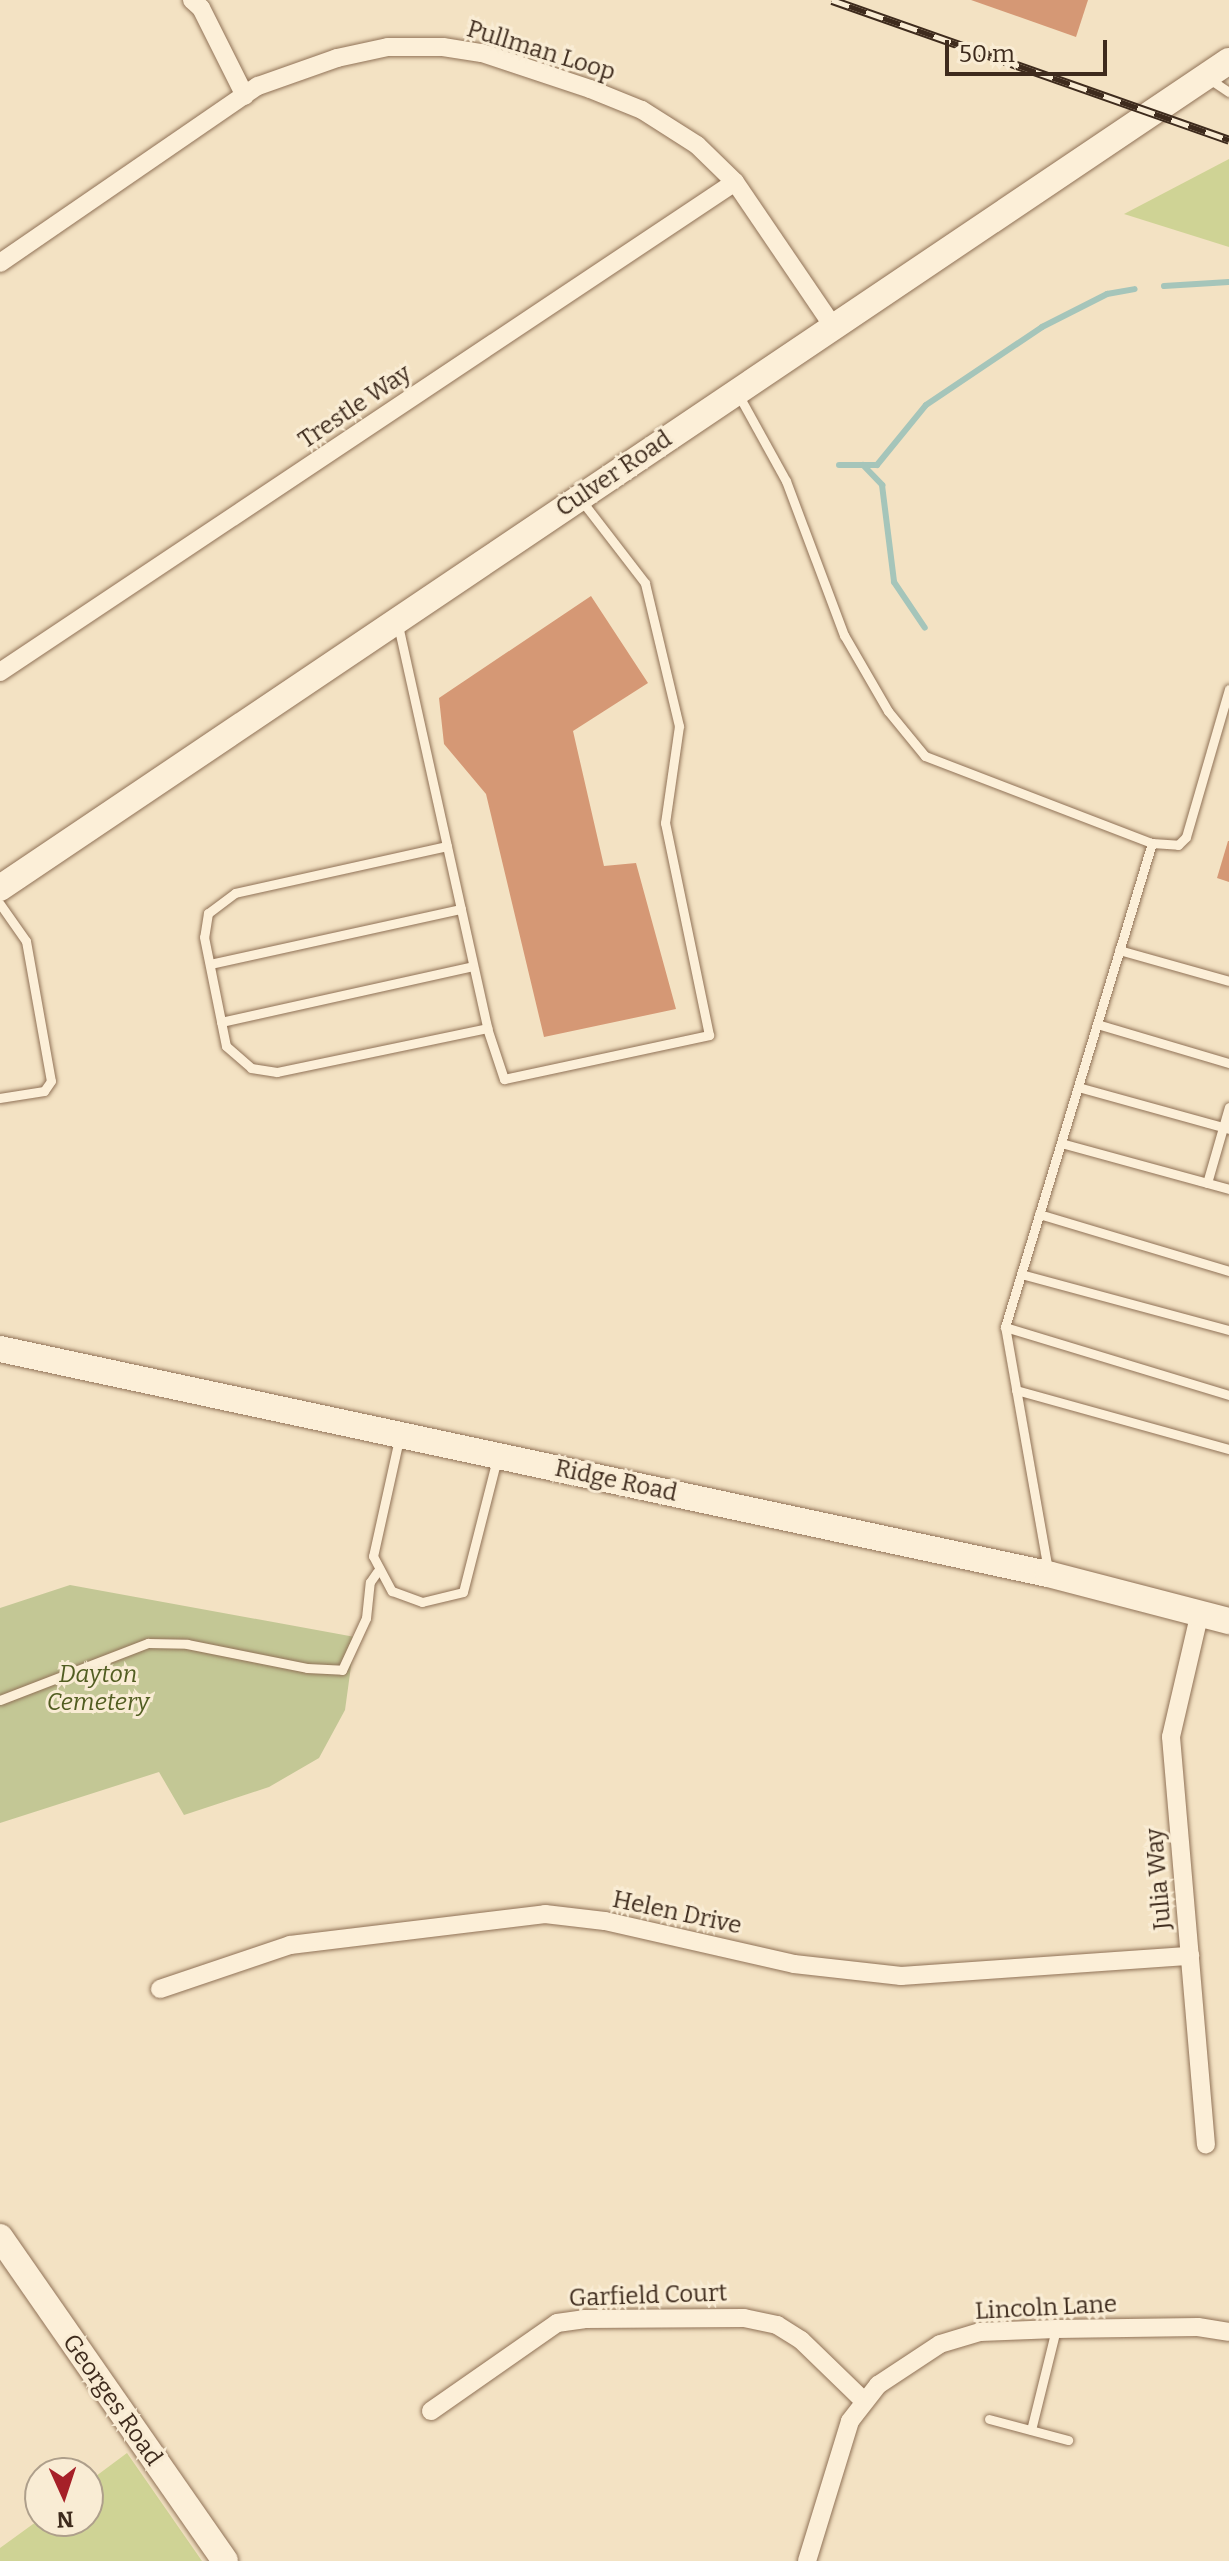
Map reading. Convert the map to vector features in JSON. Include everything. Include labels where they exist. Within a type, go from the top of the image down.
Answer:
[{"type":"street","points":[[192,0],[201,8],[245,96]]},
{"type":"street","name":"Pullman Loop","points":[[0,263],[245,96],[337,58],[388,47],[482,53],[642,110],[697,145],[735,182],[833,326]]},
{"type":"street","name":"Culver Road","points":[[0,888],[1229,61]]},
{"type":"street","name":"Trestle Way","points":[[0,672],[735,182]]},
{"type":"street","name":"Ridge Road","points":[[0,1349],[1048,1574],[1229,1621]]},
{"type":"street","name":"Julia Way","points":[[1200,1612],[1171,1737],[1206,2145]]},
{"type":"street","name":"Helen Drive","points":[[160,1989],[290,1945],[545,1914],[605,1921],[794,1964],[901,1976],[1190,1956]]},
{"type":"street","name":"Georges Road","points":[[0,2237],[225,2561]]},
{"type":"street","name":"Garfield Court","points":[[431,2411],[557,2323],[584,2319],[744,2318],[777,2325],[801,2340],[864,2401]]},
{"type":"street","name":"Lincoln Lane","points":[[807,2561],[828,2483],[850,2421],[878,2385],[940,2344],[980,2332],[1198,2327],[1229,2332]]},
{"type":"lane","points":[[1206,77],[1229,92]]},
{"type":"lane","points":[[736,391],[786,481],[844,635],[888,711],[925,756],[1167,847],[1186,837],[1229,689]]},
{"type":"lane","points":[[397,620],[487,1028],[504,1079],[709,1035],[665,823],[679,726],[645,583],[579,498]]},
{"type":"lane","points":[[1048,1574],[1005,1327],[1152,843]]},
{"type":"lane","points":[[447,846],[235,893],[208,913],[204,937],[226,1046],[251,1068],[277,1072],[487,1028]]},
{"type":"lane","points":[[0,904],[26,941],[51,1081],[44,1091],[0,1098]]},
{"type":"lane","points":[[210,964],[461,909]]},
{"type":"lane","points":[[1119,950],[1229,981]]},
{"type":"lane","points":[[221,1022],[473,966]]},
{"type":"lane","points":[[1097,1024],[1229,1063]]},
{"type":"lane","points":[[1078,1087],[1226,1128]]},
{"type":"lane","points":[[1207,1183],[1226,1128],[1229,1107]]},
{"type":"lane","points":[[1061,1143],[1229,1189]]},
{"type":"lane","points":[[1039,1214],[1229,1271]]},
{"type":"lane","points":[[1021,1274],[1229,1330]]},
{"type":"lane","points":[[1005,1327],[1229,1395]]},
{"type":"lane","points":[[1016,1390],[1229,1449]]},
{"type":"lane","points":[[400,1435],[373,1556],[377,1572],[392,1591],[414,1600],[438,1601],[463,1592],[498,1456]]},
{"type":"lane","points":[[0,1700],[148,1643],[187,1644],[307,1668],[342,1670],[366,1618],[370,1582],[377,1572]]},
{"type":"lane","points":[[1031,2430],[1056,2329]]},
{"type":"lane","points":[[989,2419],[1068,2440]]},
{"type":"green space","points":[[1229,159],[1229,247],[1124,214]]},
{"type":"green space","name":"Dayton Cemetery","points":[[70,1585],[355,1637],[345,1710],[319,1758],[269,1787],[184,1815],[159,1772],[0,1823],[0,1608]]},
{"type":"green space","points":[[127,2453],[202,2561],[0,2561],[0,2548],[24,2531],[24,2537],[104,2537],[104,2470]]},
{"type":"building","points":[[971,0],[1088,0],[1076,37]]},
{"type":"building","points":[[591,596],[648,683],[573,731],[604,866],[636,863],[676,1009],[544,1037],[486,794],[444,744],[439,698]]},
{"type":"building","points":[[1229,841],[1229,882],[1217,878]]},
{"type":"waterway","points":[[1164,286],[1229,282]]},
{"type":"waterway","points":[[839,465],[877,465],[926,405],[1042,327],[1107,294],[1135,289]]},
{"type":"waterway","points":[[863,465],[882,485],[894,582],[925,628]]},
{"type":"railway","points":[[832,0],[1229,140]]}]
